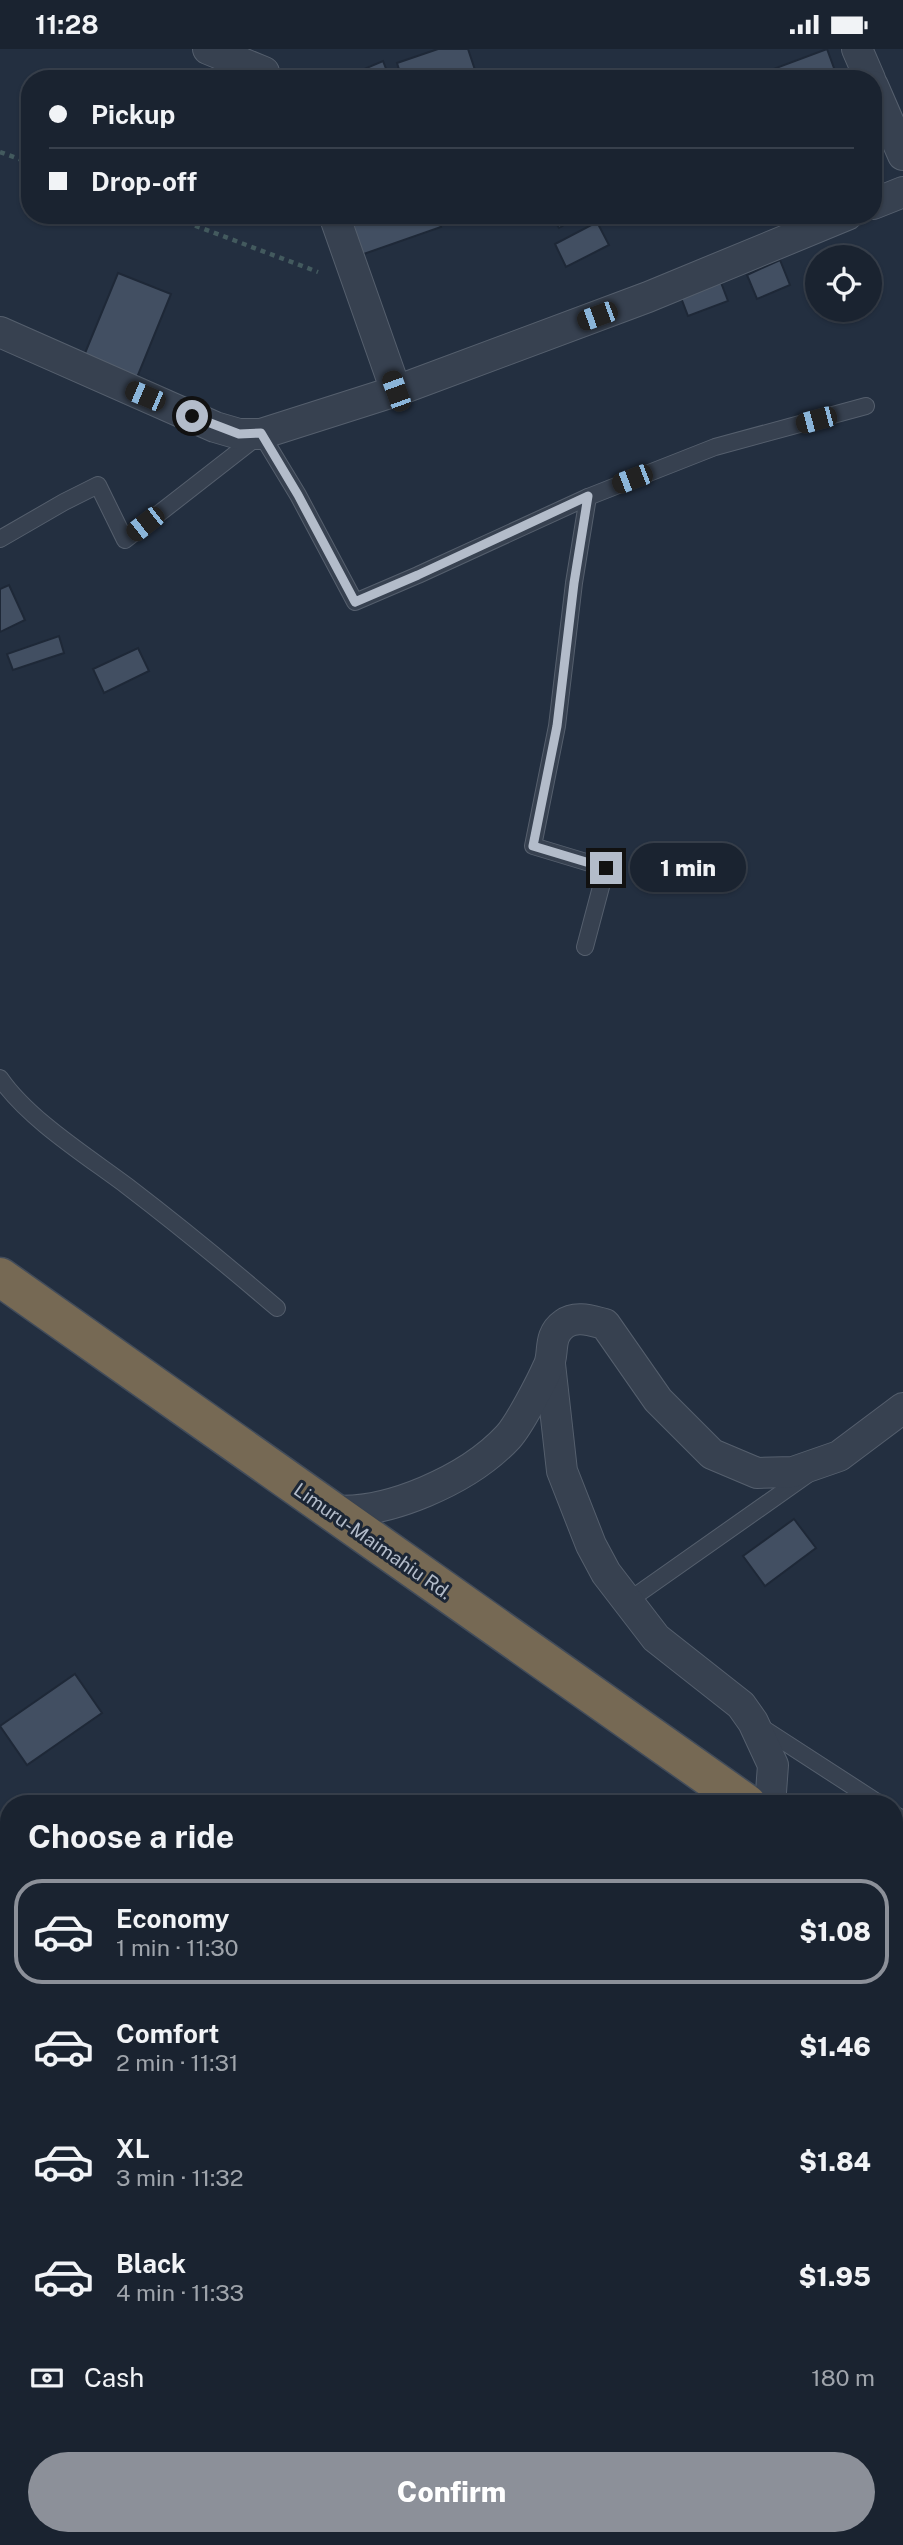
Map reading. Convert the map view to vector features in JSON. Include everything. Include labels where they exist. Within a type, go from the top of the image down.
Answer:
[{"type":"highway","name":"Limuru-Maimahiu Rd.","points":[[0,1277],[734,1795]]},
{"type":"street","points":[[208,49],[263,67]]},
{"type":"street","points":[[857,49],[866,70]]},
{"type":"street","points":[[882,107],[903,155]]},
{"type":"street","points":[[882,200],[903,192]]},
{"type":"street","points":[[337,224],[396,391]]},
{"type":"street","points":[[0,332],[215,426],[239,434],[261,433],[396,391],[648,297],[825,224]]},
{"type":"street","points":[[769,1795],[773,1765],[753,1722],[741,1705],[656,1638],[606,1573],[591,1545],[562,1471],[550,1343],[564,1324],[581,1318],[605,1324],[658,1400],[712,1454],[757,1473],[793,1472],[839,1456],[903,1408]]},
{"type":"street","points":[[330,1510],[345,1511],[391,1503],[440,1484],[476,1466],[510,1435],[550,1364]]},
{"type":"lane","points":[[0,539],[98,485],[125,540],[261,433],[298,495],[355,602],[588,496],[715,447],[866,406]]},
{"type":"lane","points":[[584,947],[606,868],[533,846],[557,726],[574,583],[588,496]]},
{"type":"lane","points":[[0,1078],[9,1091],[50,1128],[179,1226],[277,1308]]},
{"type":"lane","points":[[628,1601],[830,1459]]},
{"type":"lane","points":[[753,1722],[866,1795]]},
{"type":"path","points":[[0,152],[21,160]]},
{"type":"path","points":[[191,224],[358,288]]},
{"type":"building","points":[[438,49],[468,49],[475,70],[399,70],[397,63]]},
{"type":"building","points":[[827,49],[835,70],[771,70]]},
{"type":"building","points":[[383,61],[386,70],[362,70]]},
{"type":"building","points":[[351,224],[440,224],[441,227],[358,256]]},
{"type":"building","points":[[598,224],[609,245],[566,267],[555,244]]},
{"type":"building","points":[[780,260],[790,285],[757,299],[747,275]]},
{"type":"building","points":[[118,273],[171,294],[136,380],[83,358]]},
{"type":"building","points":[[720,280],[728,301],[688,316],[680,295]]},
{"type":"building","points":[[9,585],[25,620],[0,632],[0,589]]},
{"type":"building","points":[[59,636],[64,653],[13,670],[7,654]]},
{"type":"building","points":[[138,648],[149,671],[104,693],[93,669]]},
{"type":"building","points":[[794,1519],[816,1548],[765,1586],[743,1556]]},
{"type":"building","points":[[75,1674],[102,1713],[27,1765],[0,1726]]},
{"type":"route","points":[[192,416],[239,434],[261,433],[298,495],[355,602],[588,496],[574,583],[557,726],[533,846],[606,868]]}]
